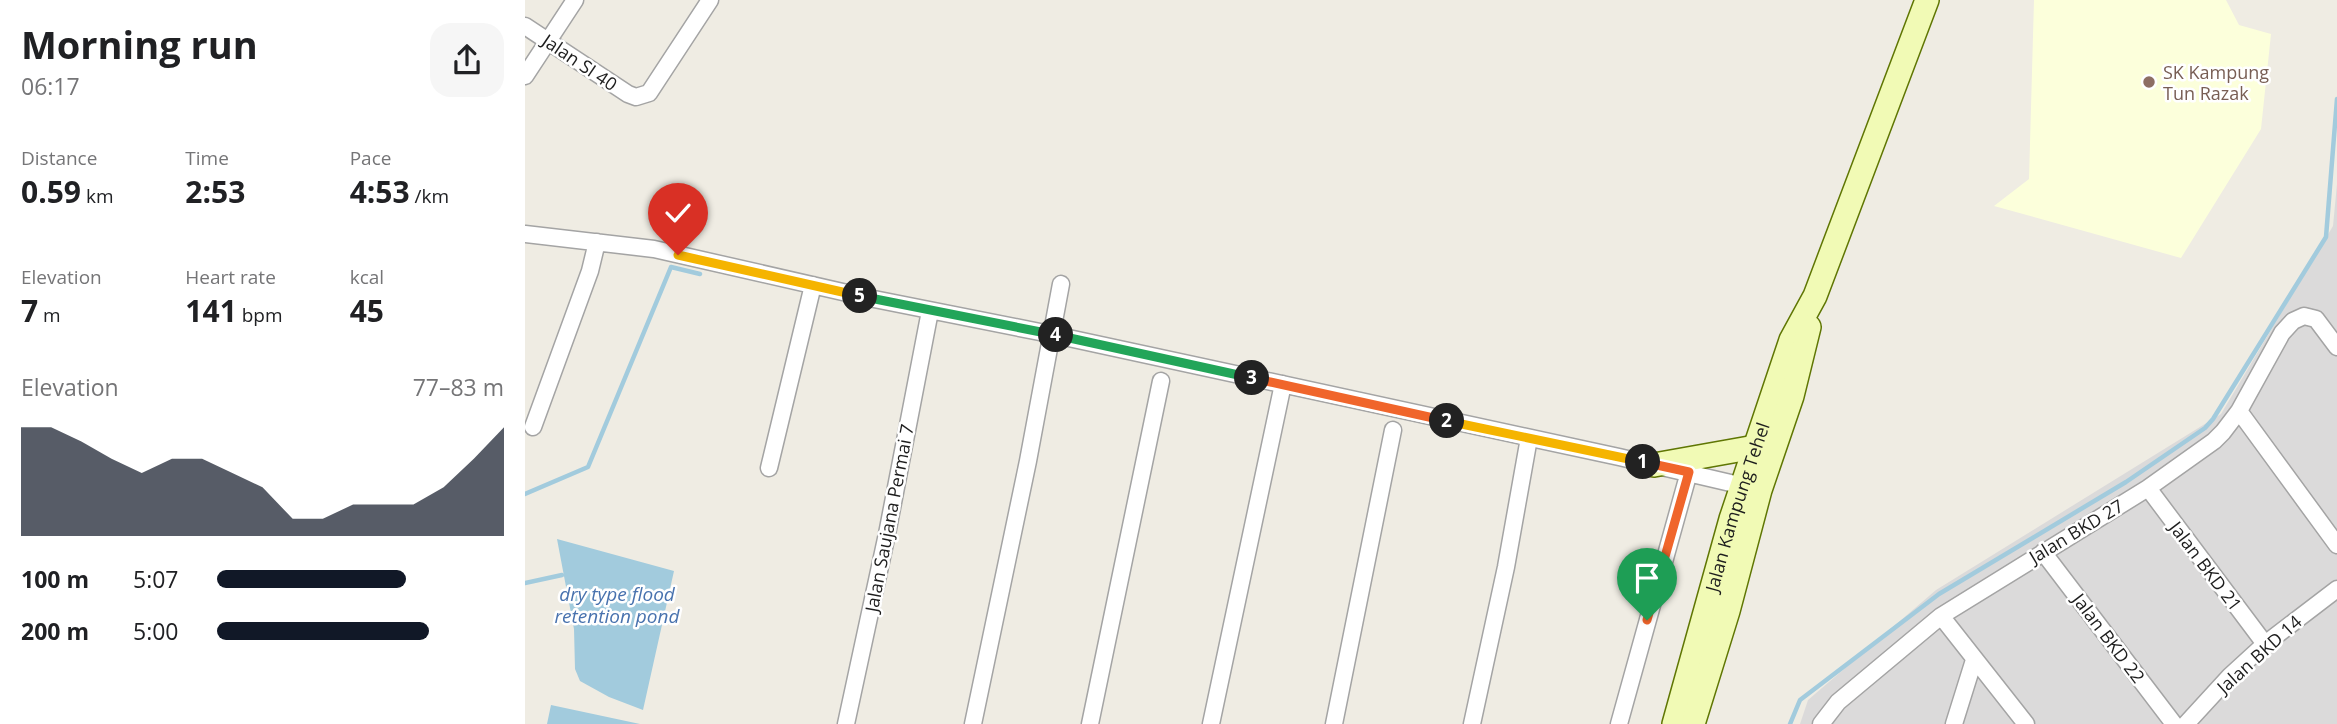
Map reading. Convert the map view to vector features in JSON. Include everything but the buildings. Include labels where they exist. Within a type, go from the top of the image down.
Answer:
[{"type":"main road","name":"Jalan Kampung Tehel","points":[[1695,718],[1728,611],[1751,488],[1755,447],[1791,340],[1815,296],[1927,0]]},
{"type":"main road","name":"Jalan Kampung Tehel","points":[[1674,724],[1696,642],[1751,488],[1800,370],[1815,296]]},
{"type":"main road","points":[[1654,465],[1755,447]]},
{"type":"main road","points":[[1681,724],[1696,642]]},
{"type":"street","points":[[525,76],[575,0]]},
{"type":"street","name":"Jalan SI 40","points":[[525,26],[636,97],[649,93],[710,0]]},
{"type":"street","points":[[525,234],[654,249],[930,311],[1050,334],[1689,472],[1751,488]]},
{"type":"street","points":[[533,428],[590,271],[597,242]]},
{"type":"street","points":[[973,724],[1028,461],[1061,284]]},
{"type":"street","points":[[769,468],[813,285]]},
{"type":"street","name":"Jalan Saujana Permai 7","points":[[846,724],[887,534],[930,311]]},
{"type":"street","name":"Jalan BKD 27","points":[[1821,724],[1838,702],[1941,616],[2148,488],[2214,441],[2239,411],[2282,333],[2293,321],[2304,316],[2310,317],[2321,324],[2337,347]]},
{"type":"street","points":[[1090,724],[1161,381]]},
{"type":"street","points":[[1211,724],[1283,384]]},
{"type":"street","points":[[2239,411],[2337,545]]},
{"type":"street","points":[[1333,724],[1393,430]]},
{"type":"street","points":[[1472,724],[1506,567],[1529,438]]},
{"type":"street","points":[[1619,724],[1689,472]]},
{"type":"street","name":"Jalan BKD 21","points":[[2148,488],[2265,644]]},
{"type":"street","name":"Jalan BKD 22","points":[[2043,552],[2174,724]]},
{"type":"street","name":"Jalan BKD 14","points":[[2186,724],[2230,676],[2265,644],[2337,589]]},
{"type":"street","points":[[1941,616],[2026,724]]},
{"type":"street","points":[[1954,724],[1974,660]]},
{"type":"shaded area","name":"SK Kampung Tun Razak","points":[[2034,0],[2226,0],[2239,25],[2271,34],[2261,129],[2181,258],[1994,206],[2029,179]]},
{"type":"shaded area","points":[[2337,184],[2337,724],[1800,724],[1808,700],[1936,590],[2221,414],[2333,226]]},
{"type":"water","name":"dry type flood retention pond","points":[[557,539],[674,571],[643,710],[609,697],[580,681],[575,669],[574,629]]},
{"type":"water","points":[[551,705],[640,724],[547,724]]},
{"type":"waterway","points":[[1790,724],[1800,700],[1939,594],[2126,482],[2205,428],[2213,419],[2326,237],[2337,99]]},
{"type":"waterway","points":[[525,494],[588,467],[671,267],[700,274]]},
{"type":"waterway","points":[[525,583],[562,575]]},
{"type":"place","name":"SK Kampung Tun Razak","points":[[2149,82]]},
{"type":"route","points":[[678,255],[1689,472],[1647,620]]}]
